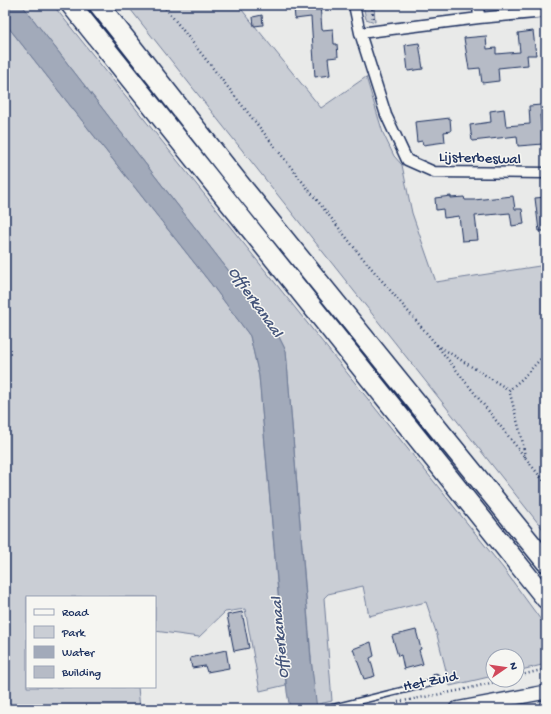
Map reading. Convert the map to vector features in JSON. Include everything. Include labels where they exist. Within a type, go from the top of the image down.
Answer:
[{"type":"highway","points":[[71,5],[546,599]]},
{"type":"highway","points":[[99,5],[239,183],[546,562]]},
{"type":"street","name":"Lijsterbeswal","points":[[354,5],[360,33],[386,115],[407,160],[434,172],[546,173]]},
{"type":"street","points":[[478,5],[479,18]]},
{"type":"street","points":[[360,33],[479,18],[546,12]]},
{"type":"street","points":[[456,709],[546,692]]},
{"type":"lane","name":"Het Zuid","points":[[328,709],[432,683],[436,677]]},
{"type":"lane","points":[[208,709],[218,709]]},
{"type":"path","points":[[163,5],[356,250],[435,343],[546,484]]},
{"type":"path","points":[[435,343],[509,390],[522,438],[525,457]]},
{"type":"path","points":[[509,390],[523,378],[546,353]]},
{"type":"path","points":[[525,674],[546,669]]},
{"type":"path","name":"Het Zuid","points":[[395,702],[485,684]]},
{"type":"green space","points":[[22,5],[53,5],[503,568],[546,627],[546,664],[525,669],[525,648],[485,648],[485,678],[450,686],[437,635],[426,602],[369,616],[363,586],[328,594],[324,598],[332,701],[315,705],[286,351],[277,333]]},
{"type":"green space","points":[[127,5],[238,5],[321,108],[366,77],[383,133],[394,156],[402,165],[412,213],[436,282],[546,265],[546,533]]},
{"type":"green space","points":[[363,5],[374,5],[375,22],[366,19]]},
{"type":"green space","points":[[5,23],[215,289],[250,336],[259,376],[286,685],[260,691],[245,609],[225,612],[199,637],[156,631],[156,596],[26,596],[26,688],[138,688],[140,709],[5,709]]},
{"type":"water","points":[[5,5],[22,5],[277,333],[286,351],[311,660],[317,709],[290,709],[287,692],[259,376],[250,336],[215,289],[5,23]]},
{"type":"building","points":[[300,5],[320,5],[322,30],[333,29],[334,44],[337,44],[338,57],[328,58],[330,75],[315,77],[311,17],[295,19],[294,7],[300,7]]},
{"type":"building","points":[[262,15],[263,25],[254,26],[253,17]]},
{"type":"building","points":[[533,31],[536,55],[527,55],[528,65],[498,68],[499,81],[482,83],[480,68],[469,69],[464,38],[486,36],[487,49],[496,48],[496,54],[520,52],[518,33]]},
{"type":"building","points":[[419,43],[423,69],[408,71],[405,45]]},
{"type":"building","points":[[541,105],[542,114],[540,115],[543,144],[518,146],[517,136],[472,141],[470,125],[491,122],[490,111],[504,109],[506,126],[530,124],[529,106]]},
{"type":"building","points":[[450,118],[451,131],[444,132],[445,142],[423,145],[422,141],[417,142],[415,122]]},
{"type":"building","points":[[451,196],[451,198],[464,197],[465,200],[474,200],[513,196],[515,209],[522,209],[524,224],[512,226],[510,213],[475,216],[478,240],[462,241],[459,216],[444,218],[443,209],[436,210],[435,198]]},
{"type":"building","points":[[546,197],[546,231],[539,231],[535,198]]},
{"type":"building","points":[[242,612],[249,648],[234,651],[227,615]]},
{"type":"building","points":[[416,630],[423,664],[404,669],[401,655],[398,656],[392,636]]},
{"type":"building","points":[[371,642],[374,656],[370,658],[375,676],[364,679],[353,649]]},
{"type":"building","points":[[226,650],[229,668],[207,672],[205,666],[192,668],[190,658]]},
{"type":"water label","name":"Offierkanaal","points":[[257,301]]},
{"type":"water label","name":"Offierkanaal","points":[[278,638]]}]
